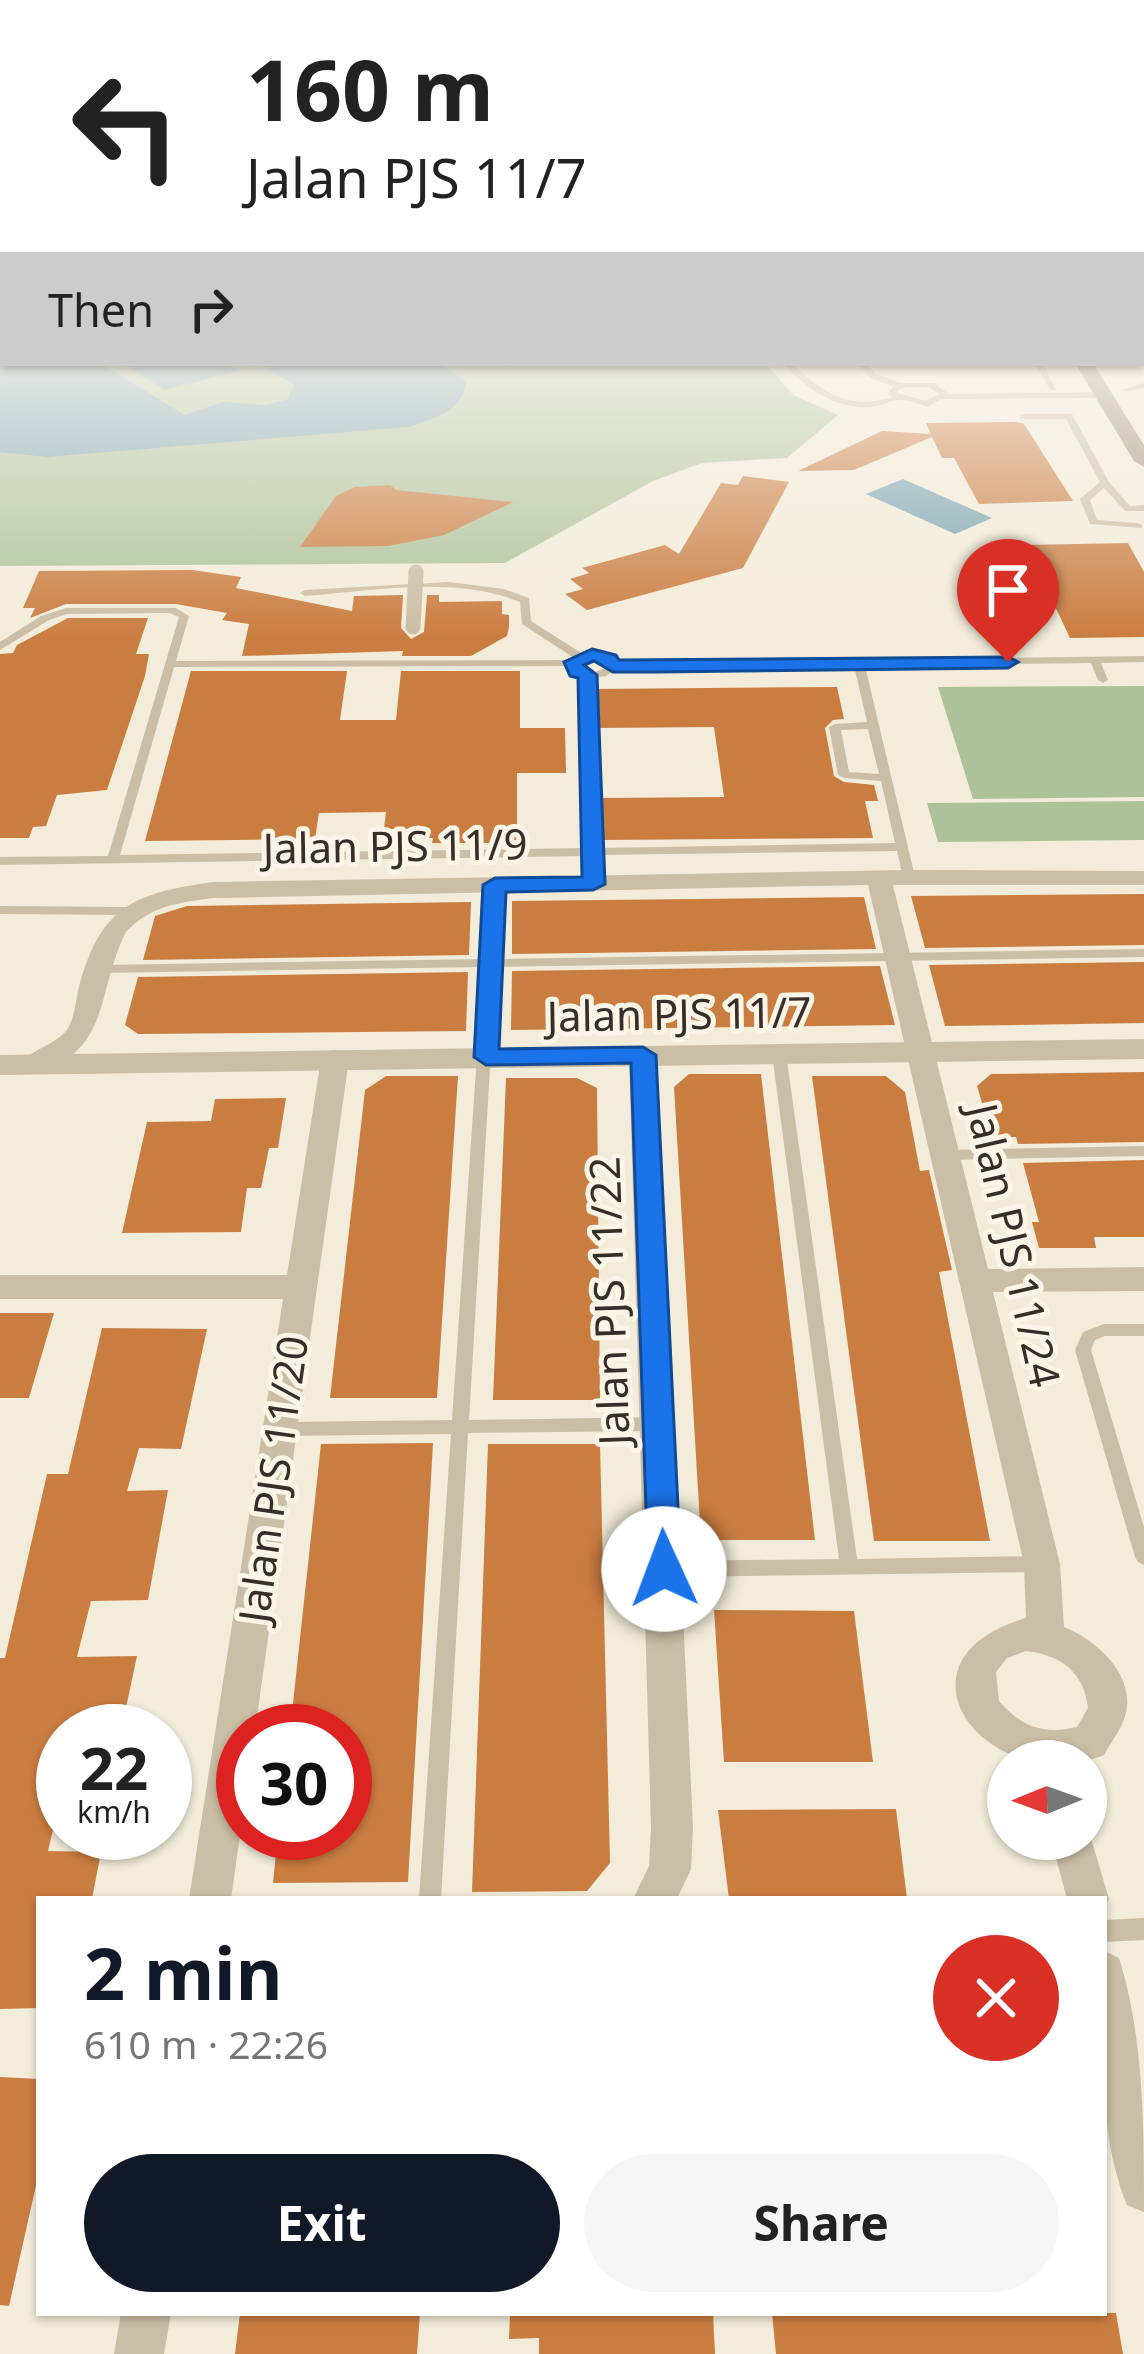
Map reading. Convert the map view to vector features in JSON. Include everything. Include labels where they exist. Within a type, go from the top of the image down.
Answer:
[{"type":"main road","points":[[1117,418],[1144,461]]},
{"type":"street","points":[[413,627],[416,572]]},
{"type":"street","name":"Jalan PJS 11/9","points":[[127,911],[156,897],[185,892],[879,878],[1144,878]]},
{"type":"street","name":"Jalan PJS 11/24","points":[[879,878],[1042,1564],[1046,1635]]},
{"type":"street","points":[[35,1064],[56,1054],[81,1031],[113,927],[127,911]]},
{"type":"street","points":[[81,1031],[117,1062]]},
{"type":"street","name":"Jalan PJS 11/7","points":[[0,1065],[1144,1049]]},
{"type":"street","name":"Jalan PJS 11/22","points":[[643,1055],[664,1569],[670,1869],[656,1896]]},
{"type":"street","name":"Jalan PJS 11/20","points":[[210,1896],[334,1059]]},
{"type":"street","points":[[978,1281],[1144,1279]]},
{"type":"street","points":[[0,1287],[300,1287]]},
{"type":"street","points":[[1013,1740],[977,1702],[977,1664],[988,1648],[1004,1638],[1046,1635],[1085,1656],[1107,1691],[1108,1710],[1091,1740]]},
{"type":"street","points":[[1078,1860],[1087,1896]]},
{"type":"street","points":[[1107,1989],[1144,2188]]},
{"type":"street","points":[[140,2354],[146,2316]]},
{"type":"lane","points":[[1070,418],[1105,483],[1128,509],[1144,508]]},
{"type":"lane","points":[[1105,483],[1084,502],[1093,523],[1140,526]]},
{"type":"lane","points":[[305,592],[454,587],[509,591],[525,600],[526,622],[577,660]]},
{"type":"lane","points":[[0,647],[66,610],[172,610],[184,616],[113,860]]},
{"type":"lane","points":[[173,664],[604,657],[613,666]]},
{"type":"lane","points":[[577,660],[577,671],[588,675],[606,673],[613,666],[1144,659]]},
{"type":"lane","points":[[1095,660],[1103,680]]},
{"type":"lane","points":[[954,664],[960,681]]},
{"type":"lane","points":[[859,665],[910,878]]},
{"type":"lane","points":[[588,675],[593,884]]},
{"type":"lane","points":[[873,725],[835,727],[844,775],[886,778]]},
{"type":"lane","points":[[0,861],[902,847]]},
{"type":"lane","points":[[346,888],[351,855]]},
{"type":"lane","points":[[430,1896],[495,885]]},
{"type":"lane","points":[[0,910],[127,911]]},
{"type":"lane","points":[[99,969],[1144,953]]},
{"type":"lane","points":[[779,1054],[849,1566]]},
{"type":"lane","points":[[948,1155],[1144,1151]]},
{"type":"lane","points":[[1144,1330],[1105,1330],[1089,1336],[1083,1350],[1144,1557]]},
{"type":"lane","points":[[279,1430],[658,1424]]},
{"type":"lane","points":[[664,1569],[1042,1564]]},
{"type":"lane","points":[[1107,1930],[1144,1929]]},
{"type":"green space","points":[[0,418],[835,418],[787,458],[702,463],[653,481],[505,563],[0,566]]},
{"type":"green space","points":[[1144,686],[1144,797],[973,799],[938,687]]},
{"type":"green space","points":[[1144,801],[1144,840],[938,842],[927,803]]},
{"type":"water","points":[[0,418],[435,418],[409,427],[47,457],[0,452]]},
{"type":"water","points":[[903,479],[992,518],[955,534],[866,494]]},
{"type":"building","points":[[926,423],[1024,424],[1073,501],[979,504],[954,458],[942,458],[932,437],[854,470],[798,471],[882,431],[931,434]]},
{"type":"building","points":[[743,476],[789,482],[743,568],[587,610],[565,594],[583,589],[570,579],[589,573],[582,568],[665,545],[679,554],[721,483],[738,485]]},
{"type":"building","points":[[390,485],[396,490],[513,502],[444,535],[388,546],[300,547],[336,496],[355,487]]},
{"type":"building","points":[[1128,543],[1144,572],[1144,637],[1070,638],[1026,545]]},
{"type":"building","points":[[192,570],[241,577],[236,588],[352,611],[354,596],[403,595],[401,628],[411,639],[424,632],[427,595],[439,595],[439,602],[502,601],[509,627],[507,636],[471,656],[402,656],[403,651],[242,656],[249,624],[222,620],[227,613],[176,604],[66,604],[30,618],[35,608],[23,608],[39,571]]},
{"type":"building","points":[[68,618],[148,618],[136,654],[149,654],[145,676],[107,790],[57,795],[46,826],[33,827],[29,838],[0,838],[0,654],[13,653],[17,645]]},
{"type":"building","points":[[191,671],[347,671],[340,720],[396,720],[401,671],[520,671],[520,728],[565,728],[566,773],[517,773],[517,843],[432,843],[433,838],[408,838],[409,829],[384,829],[386,812],[319,813],[315,839],[145,841]]},
{"type":"building","points":[[837,687],[844,719],[833,720],[825,728],[834,776],[844,782],[874,785],[878,801],[865,801],[873,838],[601,840],[599,798],[724,797],[714,727],[596,728],[594,689]]},
{"type":"building","points":[[1144,894],[1144,945],[925,948],[911,896]]},
{"type":"building","points":[[864,897],[876,949],[512,954],[512,901]]},
{"type":"building","points":[[471,902],[469,955],[143,960],[155,916],[187,906]]},
{"type":"building","points":[[1144,962],[1144,1023],[945,1026],[929,965]]},
{"type":"building","points":[[880,966],[895,1025],[511,1030],[512,971]]},
{"type":"building","points":[[468,972],[466,1031],[138,1034],[125,1025],[138,977]]},
{"type":"building","points":[[1144,1072],[1144,1142],[1018,1144],[1016,1137],[992,1137],[977,1086],[991,1074]]},
{"type":"building","points":[[689,1074],[761,1074],[815,1540],[701,1540],[674,1087]]},
{"type":"building","points":[[386,1076],[458,1076],[437,1398],[330,1398],[365,1090]]},
{"type":"building","points":[[812,1076],[886,1076],[905,1092],[920,1171],[929,1170],[952,1270],[939,1272],[990,1541],[874,1541]]},
{"type":"building","points":[[506,1078],[577,1078],[597,1088],[600,1400],[493,1400]]},
{"type":"building","points":[[286,1098],[278,1148],[269,1148],[261,1188],[247,1188],[241,1232],[122,1233],[147,1122],[211,1121],[215,1099]]},
{"type":"building","points":[[1144,1160],[1144,1237],[1094,1237],[1096,1248],[1039,1248],[1032,1222],[1039,1222],[1023,1163]]},
{"type":"building","points":[[0,1313],[54,1313],[29,1398],[0,1398]]},
{"type":"building","points":[[102,1328],[207,1329],[181,1449],[139,1448],[127,1491],[168,1490],[148,1600],[91,1601],[77,1657],[137,1656],[127,1704],[36,1704],[36,1860],[99,1860],[93,1896],[36,1896],[36,2008],[0,2009],[0,1658],[5,1658],[47,1474],[68,1474]]},
{"type":"building","points":[[433,1443],[408,1882],[273,1883],[275,1860],[372,1860],[372,1704],[293,1704],[321,1444]]},
{"type":"building","points":[[488,1444],[600,1444],[610,1863],[587,1891],[472,1892]]},
{"type":"building","points":[[714,1610],[854,1611],[873,1762],[724,1762]]},
{"type":"building","points":[[896,1809],[907,1896],[729,1896],[718,1810]]},
{"type":"building","points":[[0,2077],[36,2079],[36,2185],[9,2306],[0,2305]]},
{"type":"building","points":[[1116,2313],[1123,2354],[776,2354],[772,2316]]},
{"type":"building","points":[[240,2316],[420,2316],[417,2354],[235,2354]]},
{"type":"building","points":[[510,2316],[713,2316],[715,2354],[539,2354],[539,2338],[509,2339]]},
{"type":"route","points":[[664,1569],[643,1055],[486,1057],[495,885],[593,884],[584,682],[588,675],[577,671],[573,662],[592,655],[609,659],[613,666],[656,667],[1008,662]]}]
